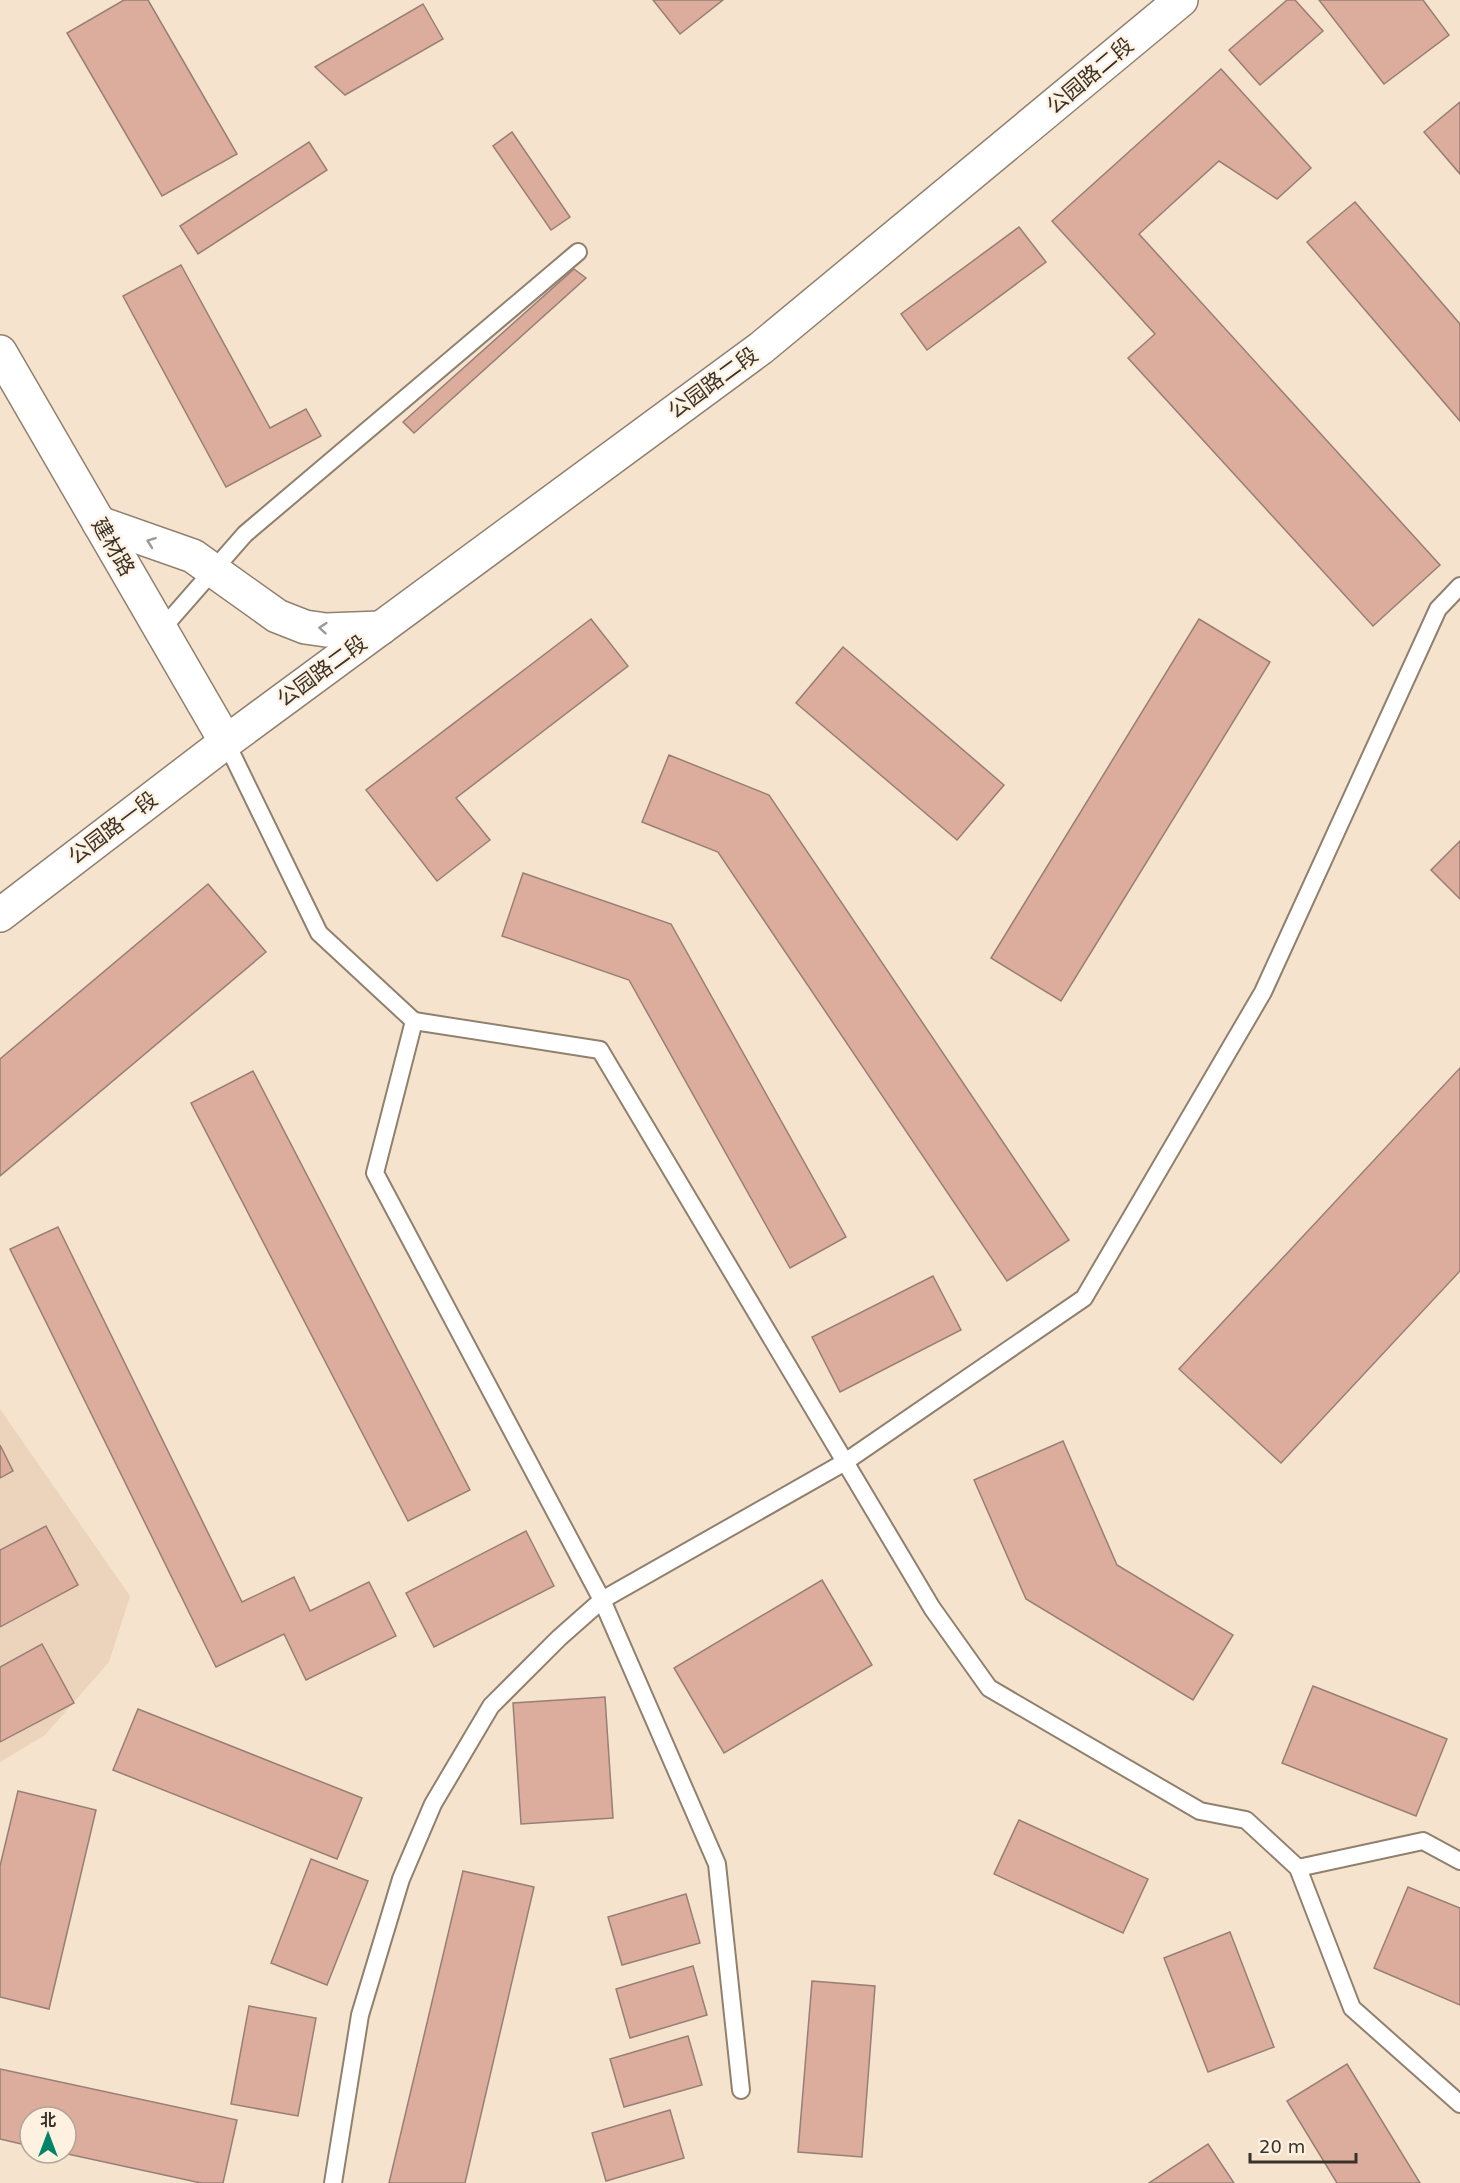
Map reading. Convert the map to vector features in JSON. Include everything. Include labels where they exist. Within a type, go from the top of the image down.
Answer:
[{"type":"street","name":"公园路二段","points":[[226,742],[761,348],[1181,0]]},
{"type":"street","name":"建材路","points":[[0,352],[226,742]]},
{"type":"street","points":[[99,523],[193,556],[277,616],[305,627],[326,630],[381,628]]},
{"type":"street","name":"公园路一段","points":[[0,915],[226,742]]},
{"type":"lane","points":[[161,630],[245,534],[578,252]]},
{"type":"lane","points":[[333,2183],[360,2014],[401,1879],[433,1804],[491,1706],[559,1638],[602,1600],[845,1462],[1084,1298],[1263,992],[1438,609],[1460,586]]},
{"type":"lane","points":[[226,742],[319,933],[414,1021],[600,1050],[932,1608],[989,1688],[1200,1811],[1246,1820],[1298,1868],[1352,2008],[1460,2104]]},
{"type":"lane","points":[[414,1021],[375,1173],[602,1600],[717,1864],[741,2090]]},
{"type":"lane","points":[[1298,1868],[1423,1841],[1460,1861]]},
{"type":"shaded area","points":[[0,1409],[130,1596],[109,1662],[45,1735],[0,1762]]},
{"type":"building","points":[[124,0],[148,0],[237,154],[162,196],[67,33]]},
{"type":"building","points":[[653,0],[723,0],[680,34]]},
{"type":"building","points":[[1287,0],[1295,0],[1323,31],[1260,85],[1229,50]]},
{"type":"building","points":[[1319,0],[1423,0],[1449,35],[1384,84]]},
{"type":"building","points":[[423,4],[443,39],[345,95],[315,67]]},
{"type":"building","points":[[1221,69],[1311,168],[1277,199],[1219,161],[1139,234],[1440,565],[1373,626],[1128,358],[1155,334],[1052,221]]},
{"type":"building","points":[[1460,102],[1460,174],[1424,132]]},
{"type":"building","points":[[512,132],[570,217],[551,230],[493,146]]},
{"type":"building","points":[[309,142],[327,170],[198,254],[180,226]]},
{"type":"building","points":[[1355,202],[1460,324],[1460,421],[1307,242]]},
{"type":"building","points":[[1019,227],[1046,262],[927,350],[901,314]]},
{"type":"building","points":[[181,265],[270,428],[306,409],[321,436],[226,487],[123,296]]},
{"type":"building","points":[[574,269],[586,278],[414,433],[403,422]]},
{"type":"building","points":[[591,619],[628,666],[456,798],[490,840],[437,881],[366,790]]},
{"type":"building","points":[[1199,619],[1270,662],[1061,1001],[991,958]]},
{"type":"building","points":[[843,647],[1004,785],[957,840],[796,703]]},
{"type":"building","points":[[669,755],[769,795],[1069,1240],[1007,1281],[718,852],[642,822]]},
{"type":"building","points":[[1460,841],[1460,899],[1431,870]]},
{"type":"building","points":[[523,873],[671,924],[846,1237],[790,1268],[629,980],[502,936]]},
{"type":"building","points":[[208,884],[266,952],[0,1176],[0,1059]]},
{"type":"building","points":[[1460,1068],[1460,1271],[1281,1463],[1179,1369]]},
{"type":"building","points":[[253,1071],[470,1490],[408,1521],[191,1103]]},
{"type":"building","points":[[58,1227],[242,1602],[294,1577],[310,1611],[369,1582],[396,1636],[306,1680],[284,1634],[216,1667],[10,1249]]},
{"type":"building","points":[[933,1276],[961,1330],[840,1392],[812,1337]]},
{"type":"building","points":[[1063,1441],[1117,1565],[1233,1635],[1193,1700],[1026,1599],[974,1480]]},
{"type":"building","points":[[0,1445],[13,1471],[0,1478]]},
{"type":"building","points":[[46,1526],[78,1585],[0,1627],[0,1550]]},
{"type":"building","points":[[526,1531],[554,1586],[434,1647],[406,1593]]},
{"type":"building","points":[[822,1580],[872,1665],[724,1753],[674,1668]]},
{"type":"building","points":[[42,1644],[74,1703],[0,1742],[0,1667]]},
{"type":"building","points":[[1313,1686],[1447,1739],[1416,1816],[1282,1763]]},
{"type":"building","points":[[605,1697],[613,1818],[521,1824],[513,1703]]},
{"type":"building","points":[[138,1709],[362,1798],[337,1859],[113,1770]]},
{"type":"building","points":[[18,1791],[96,1810],[49,2009],[0,1997],[0,1866]]},
{"type":"building","points":[[1019,1820],[1148,1879],[1123,1933],[994,1874]]},
{"type":"building","points":[[311,1859],[368,1881],[327,1985],[271,1963]]},
{"type":"building","points":[[463,1871],[534,1887],[465,2183],[389,2183]]},
{"type":"building","points":[[1408,1887],[1460,1908],[1460,2005],[1374,1968]]},
{"type":"building","points":[[686,1894],[700,1943],[622,1965],[608,1917]]},
{"type":"building","points":[[1230,1932],[1274,2047],[1208,2072],[1164,1958]]},
{"type":"building","points":[[693,1966],[707,2015],[630,2038],[616,1989]]},
{"type":"building","points":[[812,1981],[875,1986],[862,2157],[798,2152]]},
{"type":"building","points":[[249,2006],[316,2018],[298,2116],[231,2104]]},
{"type":"building","points":[[688,2036],[702,2085],[624,2107],[610,2059]]},
{"type":"building","points":[[1347,2064],[1420,2183],[1337,2183],[1287,2101]]},
{"type":"building","points":[[0,2069],[237,2120],[223,2183],[201,2183],[78,2156],[78,2105],[18,2105],[18,2143],[0,2139]]},
{"type":"building","points":[[670,2110],[684,2158],[606,2181],[592,2133]]},
{"type":"building","points":[[1208,2144],[1234,2183],[1149,2183]]}]
